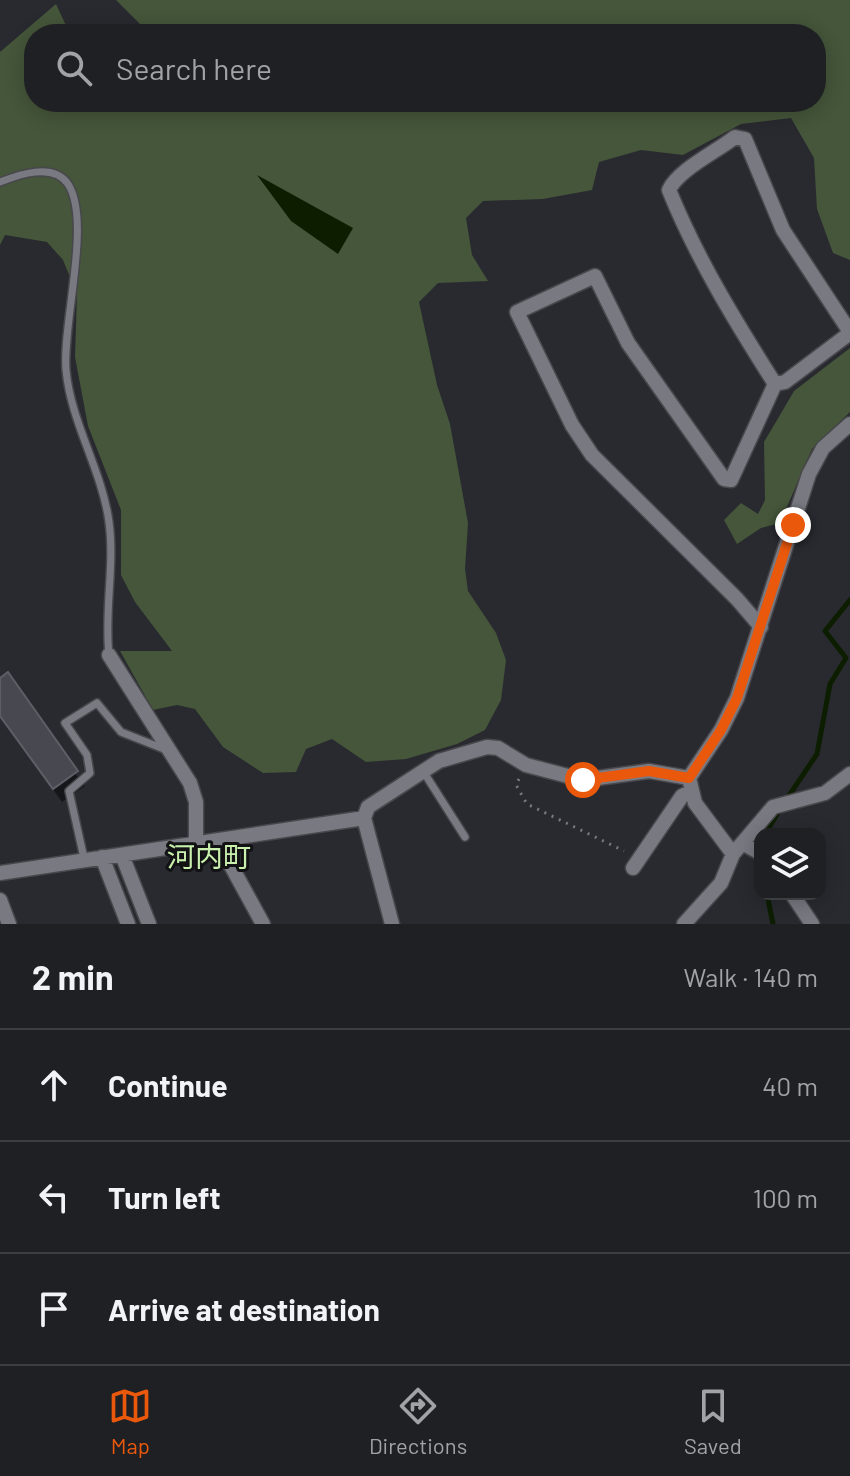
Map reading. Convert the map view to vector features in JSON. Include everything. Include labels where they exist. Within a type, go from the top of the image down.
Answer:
[{"type":"street","points":[[735,137],[745,139],[783,230],[850,332],[785,382],[775,384],[718,293],[669,190],[675,176],[701,163],[735,137]]},
{"type":"street","points":[[761,627],[737,599],[592,455],[572,425],[517,312],[595,276],[628,343],[724,479],[731,480],[775,384]]},
{"type":"street","points":[[636,863],[690,785],[737,698],[809,474],[823,448],[850,424]]},
{"type":"street","points":[[109,655],[190,783],[196,802],[196,845]]},
{"type":"street","points":[[392,924],[364,818],[368,807],[423,769],[487,747],[498,748],[526,765],[583,780],[649,771],[690,785],[738,849],[754,852]]},
{"type":"street","points":[[684,924],[721,883],[738,849],[778,805],[825,793],[850,774]]},
{"type":"street","points":[[0,873],[364,818]]},
{"type":"street","points":[[218,842],[263,924]]},
{"type":"street","points":[[122,855],[149,924]]},
{"type":"street","points":[[102,857],[128,924]]},
{"type":"street","points":[[0,900],[9,924]]},
{"type":"street","points":[[796,900],[812,924]]},
{"type":"lane","points":[[0,182],[19,175],[45,172],[58,176],[68,184],[77,218],[66,370],[109,522],[109,655]]},
{"type":"lane","points":[[84,858],[69,791],[90,773],[87,755],[65,723],[97,703],[121,732],[170,752]]},
{"type":"lane","points":[[423,769],[465,837]]},
{"type":"path","points":[[526,765],[516,785],[527,804],[636,863]]},
{"type":"shaded area","points":[[116,0],[850,0],[850,260],[833,253],[817,209],[814,158],[791,118],[741,124],[683,155],[641,150],[599,162],[592,190],[543,199],[483,201],[466,218],[472,255],[488,281],[438,283],[419,302],[437,385],[450,424],[468,523],[465,569],[468,591],[496,633],[506,660],[501,700],[485,730],[457,744],[406,759],[366,762],[332,739],[306,749],[296,772],[263,773],[223,747],[195,709],[177,705],[153,710],[120,651],[172,651],[135,602],[121,575],[121,510],[88,426],[75,357],[77,294],[63,260],[47,242],[5,235],[0,245],[0,52],[24,31],[24,112],[826,112],[826,24],[140,24]]},
{"type":"shaded area","points":[[56,4],[65,24],[33,24]]},
{"type":"shaded area","points":[[257,175],[353,228],[338,254],[291,221]]},
{"type":"shaded area","points":[[850,348],[850,412],[812,449],[780,523],[761,528],[737,544],[724,520],[741,503],[758,514],[765,500],[764,442],[794,391]]},
{"type":"building","points":[[8,672],[78,771],[53,789],[0,716],[0,678]]},
{"type":"waterway","points":[[786,800],[817,754],[830,684],[846,658],[825,631],[850,600]]},
{"type":"waterway","points":[[769,828],[781,808]]},
{"type":"waterway","points":[[768,900],[773,924]]},
{"type":"district","name":"河内町","points":[[209,856]]},
{"type":"route","points":[[583,780],[649,771],[689,778],[721,730],[737,698],[793,525]]}]
